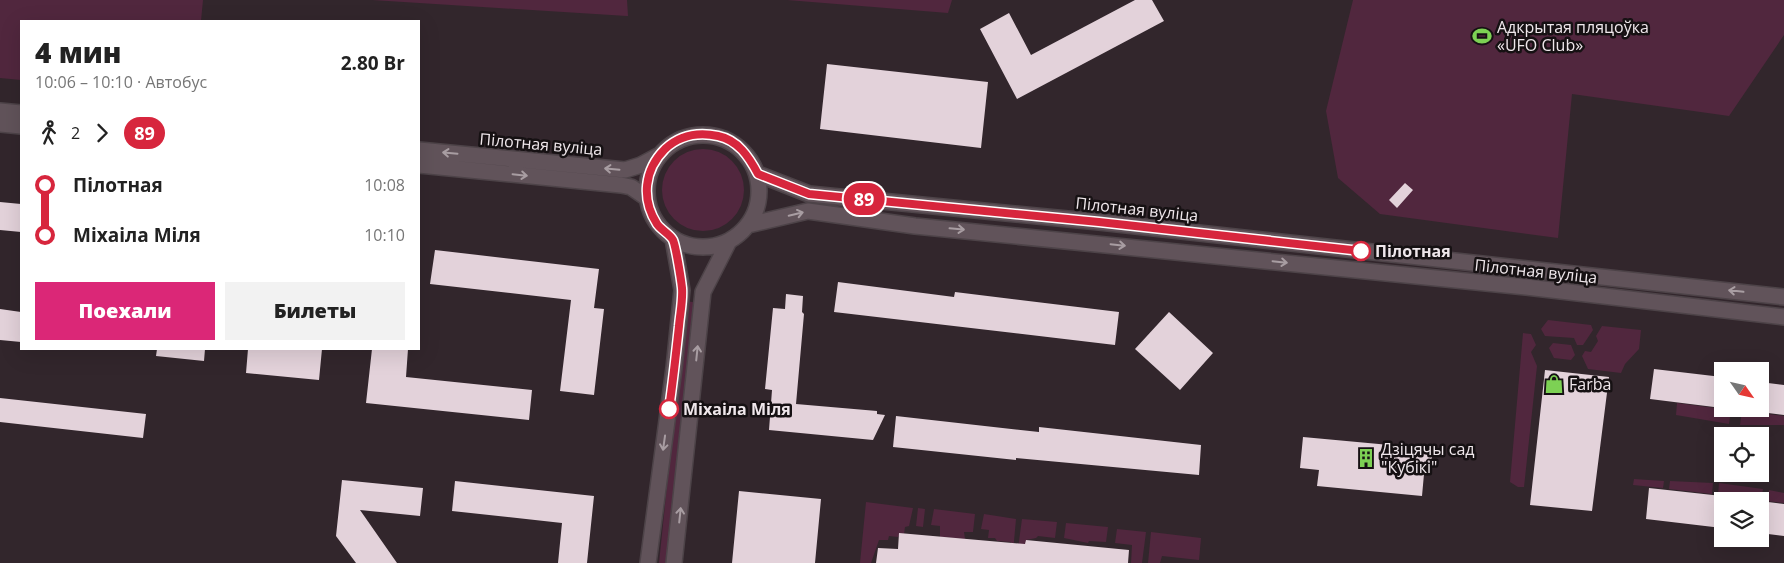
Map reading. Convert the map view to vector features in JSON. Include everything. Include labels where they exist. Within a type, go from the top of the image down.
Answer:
[{"type":"street","points":[[0,111],[20,113]]},
{"type":"street","points":[[0,124],[20,126]]},
{"type":"street","points":[[704,134],[722,137],[737,145],[750,158],[758,174],[760,192],[757,209],[748,225],[729,241],[715,246],[686,245],[673,239],[658,226],[649,209],[646,190],[649,172],[658,156],[670,144],[686,136],[704,134]]},
{"type":"street","name":"Пілотная вуліца","points":[[420,150],[625,170],[642,165],[658,156]]},
{"type":"street","name":"Пілотная вуліца","points":[[420,165],[622,185],[631,187],[647,198]]},
{"type":"street","name":"Пілотная вуліца","points":[[758,174],[809,194],[1109,223],[1784,297]]},
{"type":"street","name":"Пілотная вуліца","points":[[748,225],[808,211],[915,226],[1526,287],[1784,317]]},
{"type":"street","points":[[648,563],[674,368],[682,290],[673,239]]},
{"type":"street","points":[[674,563],[703,292],[729,241]]},
{"type":"street","points":[[1526,287],[1528,269]]},
{"type":"shaded area","points":[[0,0],[203,0],[201,20],[20,20],[20,80],[0,78]]},
{"type":"shaded area","points":[[372,0],[627,0],[628,16],[627,16]]},
{"type":"shaded area","points":[[787,0],[952,0],[948,13]]},
{"type":"shaded area","points":[[1353,0],[1784,0],[1784,35],[1729,116],[1572,94],[1558,238],[1380,214],[1338,178],[1326,111]]},
{"type":"shaded area","points":[[703,149],[719,152],[732,161],[741,174],[744,190],[741,206],[732,219],[719,228],[703,231],[687,228],[674,219],[665,206],[662,190],[665,174],[674,161],[687,152]]},
{"type":"shaded area","points":[[686,301],[698,303],[670,563],[659,563]]},
{"type":"shaded area","points":[[1548,320],[1591,325],[1593,330],[1583,345],[1577,345],[1574,338],[1545,336],[1541,329]]},
{"type":"shaded area","points":[[1602,326],[1641,330],[1639,349],[1625,364],[1621,373],[1588,369],[1582,356],[1585,351],[1591,352],[1598,341],[1596,336]]},
{"type":"shaded area","points":[[1523,333],[1531,334],[1536,345],[1531,352],[1537,366],[1524,487],[1518,487],[1510,482]]},
{"type":"shaded area","points":[[1553,343],[1571,345],[1575,355],[1571,360],[1554,358],[1549,348]]},
{"type":"shaded area","points":[[1677,403],[1714,408],[1714,418],[1730,418],[1729,424],[1676,415]]},
{"type":"shaded area","points":[[1769,414],[1784,416],[1784,425],[1740,425],[1741,418],[1769,418]]},
{"type":"shaded area","points":[[1634,479],[1664,481],[1663,488],[1633,485]]},
{"type":"shaded area","points":[[1670,481],[1713,483],[1712,494],[1669,489]]},
{"type":"shaded area","points":[[1719,483],[1763,489],[1762,492],[1718,492]]},
{"type":"shaded area","points":[[1769,490],[1784,493],[1784,503],[1769,501]]},
{"type":"shaded area","points":[[866,502],[913,508],[909,526],[905,527],[904,534],[900,533],[898,537],[889,536],[888,540],[879,540],[871,563],[860,563]]},
{"type":"shaded area","points":[[918,508],[925,509],[923,527],[916,526]]},
{"type":"shaded area","points":[[934,509],[975,514],[973,532],[964,532],[965,539],[940,537],[940,526],[931,525]]},
{"type":"shaded area","points":[[984,514],[1016,519],[1012,563],[1010,563],[1011,542],[988,538],[989,530],[981,529]]},
{"type":"shaded area","points":[[1022,519],[1057,522],[1055,538],[1038,536],[1026,540],[1023,563],[1016,563]]},
{"type":"shaded area","points":[[1066,523],[1108,527],[1106,542],[1089,541],[1088,543],[1064,538]]},
{"type":"shaded area","points":[[1117,529],[1146,532],[1142,563],[1131,563],[1132,545],[1115,543]]},
{"type":"shaded area","points":[[1151,532],[1201,538],[1199,560],[1162,556],[1160,563],[1148,563]]},
{"type":"building","points":[[1135,0],[1152,0],[1164,21],[1017,99],[980,29],[1009,13],[1031,55]]},
{"type":"building","points":[[827,64],[988,82],[981,148],[820,129]]},
{"type":"building","points":[[1405,183],[1413,190],[1397,208],[1389,200]]},
{"type":"building","points":[[0,202],[20,204],[20,232],[0,230]]},
{"type":"building","points":[[435,250],[599,269],[594,308],[604,309],[594,395],[560,391],[571,300],[430,284]]},
{"type":"building","points":[[838,282],[954,297],[955,292],[1119,312],[1115,345],[834,312]]},
{"type":"building","points":[[786,294],[803,296],[802,312],[804,314],[796,404],[877,411],[877,414],[885,415],[873,440],[769,430],[772,390],[765,389],[773,308],[785,309]]},
{"type":"building","points":[[0,309],[20,312],[20,342],[0,340]]},
{"type":"building","points":[[1169,312],[1213,353],[1180,390],[1135,349]]},
{"type":"building","points":[[157,350],[205,350],[204,361],[156,356]]},
{"type":"building","points":[[248,350],[322,350],[319,380],[246,373]]},
{"type":"building","points":[[372,350],[408,350],[406,377],[532,390],[529,420],[366,403]]},
{"type":"building","points":[[1654,369],[1714,376],[1714,407],[1650,399]]},
{"type":"building","points":[[1545,370],[1609,377],[1592,511],[1530,505]]},
{"type":"building","points":[[1769,383],[1784,385],[1784,415],[1769,413]]},
{"type":"building","points":[[0,398],[146,414],[143,438],[0,422]]},
{"type":"building","points":[[896,416],[1039,432],[1039,427],[1201,445],[1199,475],[1016,458],[1016,460],[893,447]]},
{"type":"building","name":"Дзіцячы сад \"Кубікі\"","points":[[1303,437],[1433,449],[1430,474],[1424,474],[1422,496],[1317,486],[1319,470],[1300,468]]},
{"type":"building","points":[[342,480],[423,488],[420,516],[360,510],[397,563],[356,563],[336,536]]},
{"type":"building","points":[[455,481],[594,496],[587,563],[558,563],[562,523],[452,511]]},
{"type":"building","points":[[1649,488],[1714,495],[1714,527],[1646,519]]},
{"type":"building","points":[[739,491],[821,499],[815,563],[732,563]]},
{"type":"building","points":[[1769,502],[1784,504],[1784,536],[1769,534]]},
{"type":"building","points":[[899,533],[1025,544],[1026,540],[1129,550],[1128,563],[876,563],[878,548],[898,549]]},
{"type":"bus line","name":"89","points":[[669,409],[682,290],[673,239],[658,226],[649,209],[646,190],[649,172],[658,156],[670,144],[686,136],[704,134],[722,137],[737,145],[750,158],[758,174],[809,194],[1099,222],[1361,251]]},
{"type":"place","name":"Адкрытая пляцоўка «UFO Club»","points":[[1482,36]]},
{"type":"place","name":"Пілотная","points":[[1361,251]]},
{"type":"place","name":"Farba","points":[[1554,384]]},
{"type":"place","name":"Міхаіла Міля","points":[[669,409]]},
{"type":"place","name":"Дзіцячы сад \"Кубікі\"","points":[[1366,458]]}]
